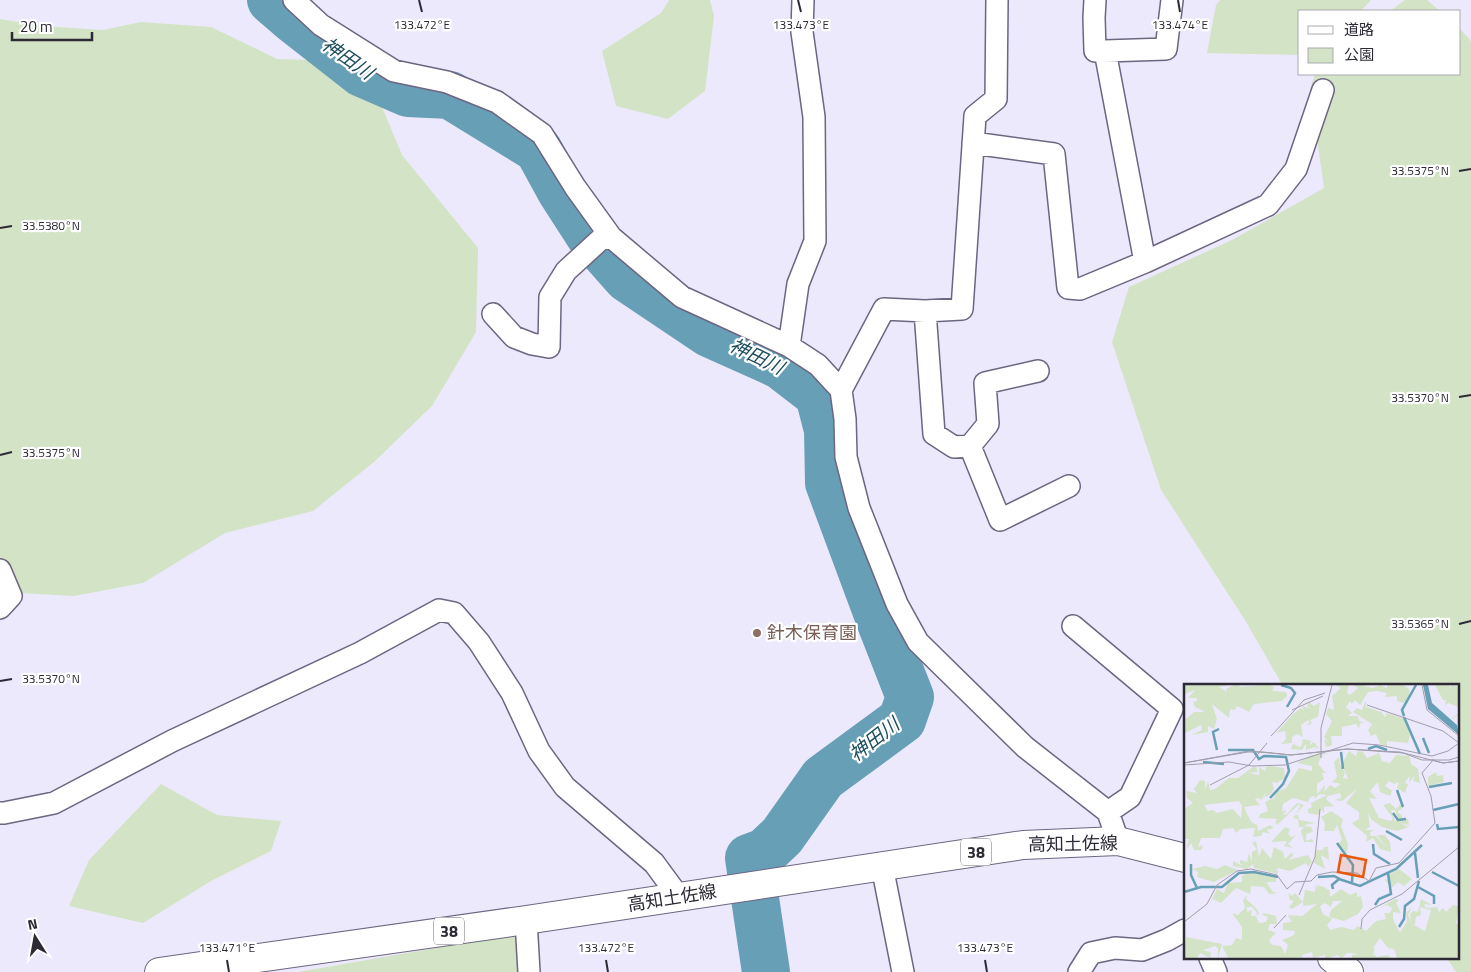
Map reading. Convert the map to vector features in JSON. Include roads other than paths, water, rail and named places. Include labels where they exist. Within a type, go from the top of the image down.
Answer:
[{"type":"main road","name":"高知土佐線","points":[[159,972],[526,920],[740,888],[767,882],[1023,845],[1118,841],[1184,858]]},
{"type":"main road","points":[[1334,960],[1349,972]]},
{"type":"street","points":[[294,0],[321,25],[394,72],[447,82],[497,102],[542,134],[611,237],[682,297],[789,346],[818,365],[841,390],[845,419],[846,457],[859,508],[897,604],[918,642],[1025,747],[1108,812],[1118,841]]},
{"type":"street","points":[[789,346],[798,284],[814,240],[814,117],[802,32],[803,0]]},
{"type":"street","points":[[841,390],[884,310],[925,312],[962,309],[975,116],[996,98],[996,0]]},
{"type":"street","points":[[1095,0],[1095,51],[1166,49],[1172,0]]},
{"type":"street","points":[[1105,51],[1145,262]]},
{"type":"street","points":[[974,143],[1054,154],[1068,288],[1080,289],[1145,262],[1268,205],[1296,169],[1323,90]]},
{"type":"street","points":[[493,314],[514,337],[532,344],[549,347],[550,297],[566,271],[601,240],[611,237]]},
{"type":"street","points":[[925,312],[934,434],[954,447],[970,446],[988,424],[985,383],[1038,370]]},
{"type":"street","points":[[970,446],[1000,520],[1069,486]]},
{"type":"street","points":[[0,570],[12,596],[0,608]]},
{"type":"street","points":[[0,813],[54,803],[172,741],[360,653],[439,610],[454,613],[479,642],[512,693],[539,751],[565,787],[654,863],[679,897]]},
{"type":"street","points":[[1073,626],[1172,710],[1130,797],[1108,812]]},
{"type":"street","points":[[882,866],[903,972]]},
{"type":"street","points":[[526,920],[529,972]]},
{"type":"street","points":[[1079,972],[1091,953],[1115,948],[1142,950],[1184,931]]},
{"type":"street","points":[[1211,960],[1216,972]]},
{"type":"waterway","name":"神田川","points":[[271,0],[362,73],[408,93],[450,95],[538,149],[561,191],[590,236],[627,278],[709,333],[780,365],[819,395],[828,430],[829,483],[910,697],[902,720],[823,778],[782,836],[765,852],[749,858],[766,972]]},
{"type":"place","name":"針木保育園","points":[[757,633]]}]
